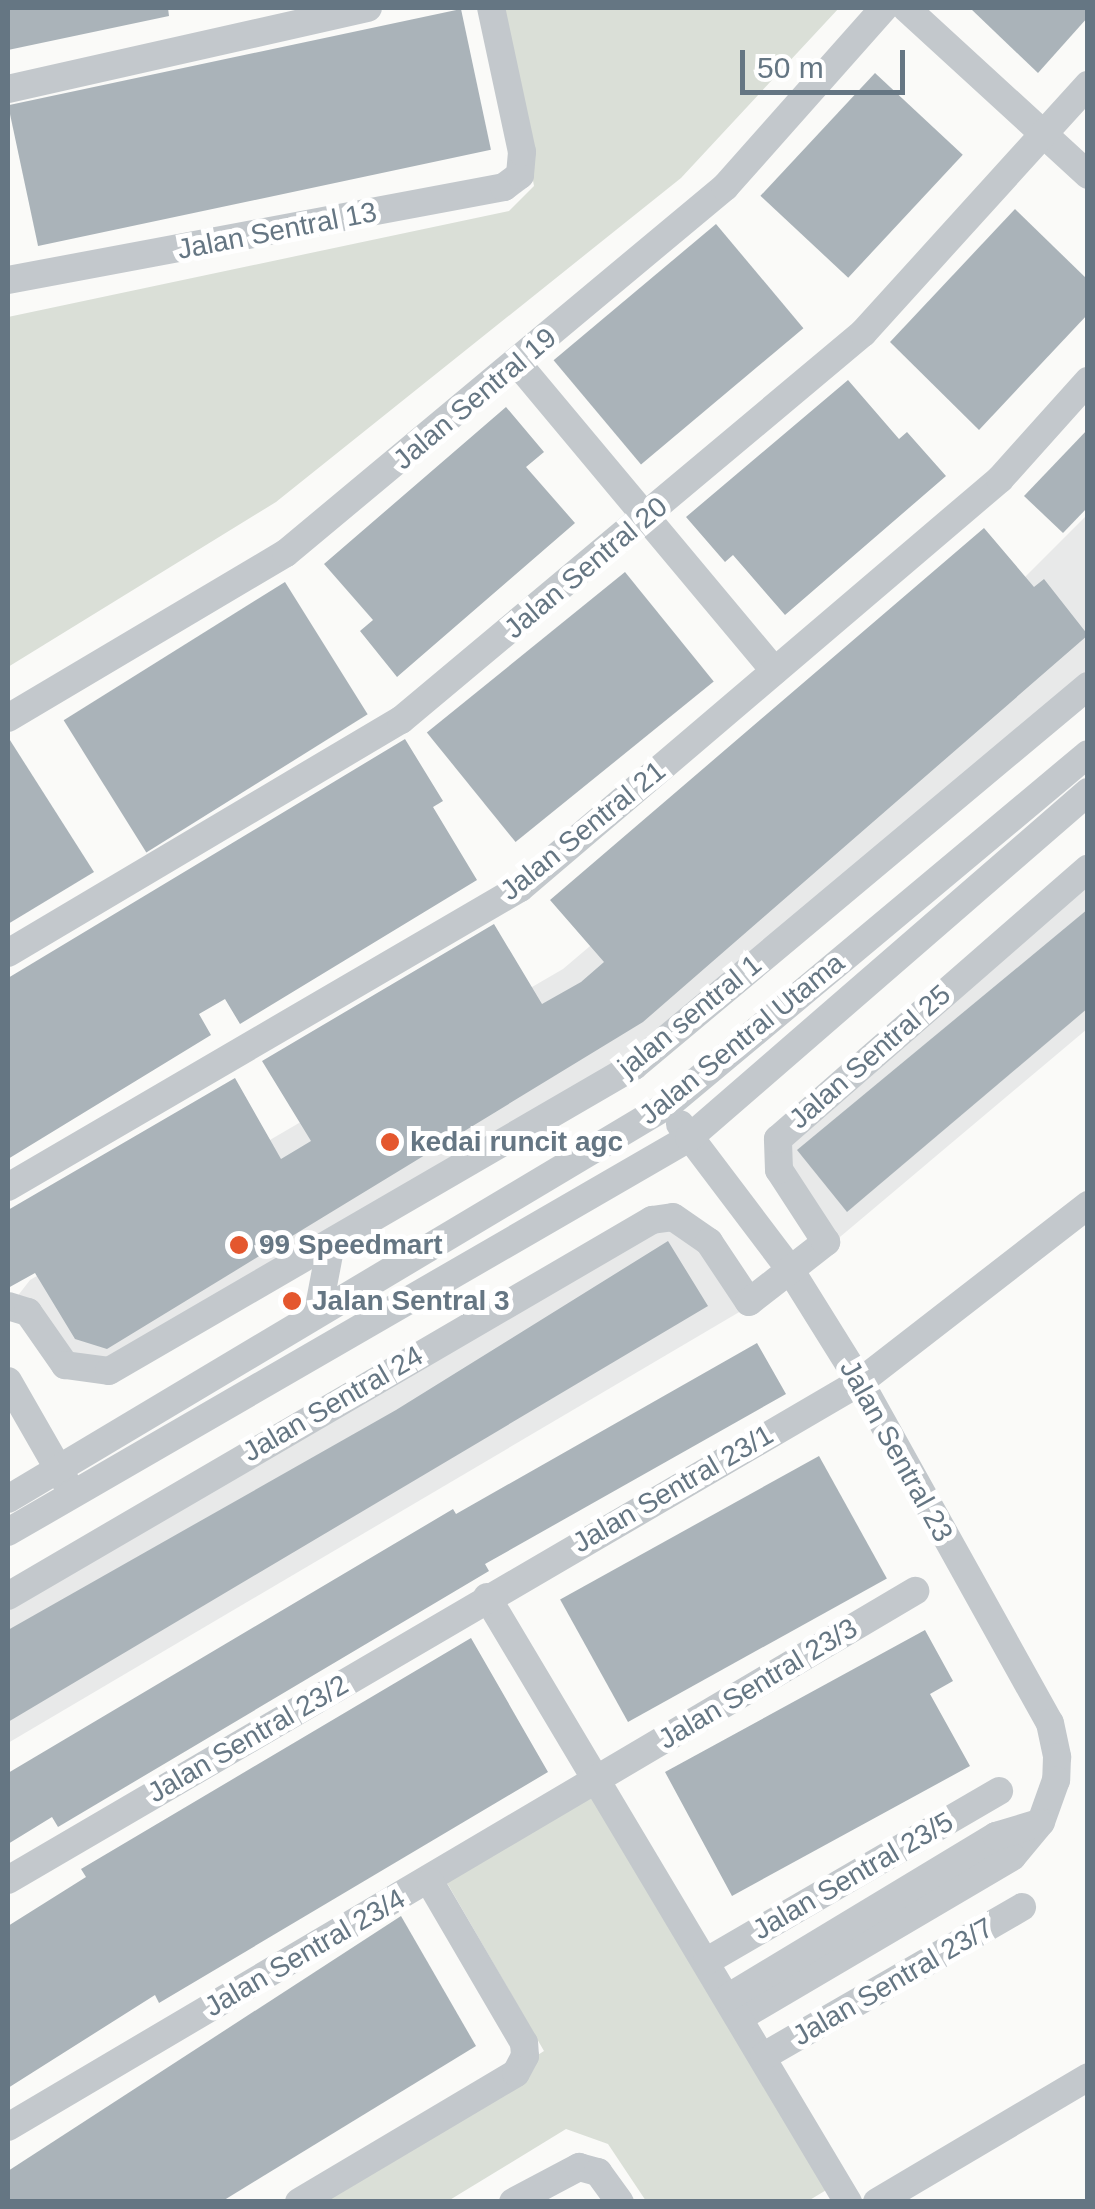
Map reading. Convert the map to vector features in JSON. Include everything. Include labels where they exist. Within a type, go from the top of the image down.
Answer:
[{"type":"street","points":[[8,89],[368,8]]},
{"type":"street","name":"Jalan Sentral 13","points":[[8,280],[504,187],[520,175],[522,152],[491,8]]},
{"type":"street","name":"Jalan Sentral 19","points":[[8,718],[286,553],[725,188],[884,8]]},
{"type":"street","points":[[906,8],[1088,175]]},
{"type":"street","name":"Jalan Sentral 20","points":[[8,953],[401,720],[863,334],[1088,85]]},
{"type":"street","points":[[518,364],[775,671]]},
{"type":"street","name":"Jalan Sentral 21","points":[[8,1187],[520,888],[1000,479],[1088,381]]},
{"type":"street","name":"jalan sentral 1","points":[[8,1306],[28,1312],[65,1366],[106,1373],[331,1244],[634,1066],[1088,686]]},
{"type":"street","name":"Jalan Sentral Utama","points":[[8,1532],[66,1481],[318,1312],[668,1105],[1088,754]]},
{"type":"street","name":"Jalan Sentral Utama","points":[[8,1499],[66,1481],[689,1138],[1088,792]]},
{"type":"street","name":"Jalan Sentral 25","points":[[790,1271],[826,1242],[778,1170],[778,1139],[1088,868]]},
{"type":"street","name":"Jalan Sentral 23","points":[[668,1105],[790,1271],[860,1382],[1050,1722],[1056,1780],[1041,1822],[996,1836],[735,2007]]},
{"type":"street","name":"Jalan Sentral 23/1","points":[[488,1596],[860,1382],[1088,1204]]},
{"type":"street","name":"Jalan Sentral 24","points":[[8,1596],[652,1220],[673,1216],[709,1242],[748,1302],[790,1271]]},
{"type":"street","points":[[318,1312],[331,1244]]},
{"type":"street","points":[[8,1381],[66,1481]]},
{"type":"street","name":"Jalan Sentral 23/3","points":[[600,1778],[916,1591]]},
{"type":"street","points":[[488,1596],[600,1778],[848,2202]]},
{"type":"street","name":"Jalan Sentral 23/2","points":[[8,1880],[488,1596]]},
{"type":"street","name":"Jalan Sentral 23/4","points":[[8,2126],[430,1882],[600,1778]]},
{"type":"street","name":"Jalan Sentral 23/5","points":[[707,1961],[999,1790]]},
{"type":"street","points":[[299,2202],[516,2073],[525,2056],[524,2042],[430,1882]]},
{"type":"street","name":"Jalan Sentral 23/7","points":[[764,2056],[1022,1907]]},
{"type":"street","points":[[877,2202],[1088,2077]]},
{"type":"street","points":[[513,2202],[579,2167],[598,2172],[620,2202]]},
{"type":"shaded area","points":[[502,8],[839,8],[681,178],[276,502],[8,667],[8,317],[509,211],[534,186]]},
{"type":"shaded area","points":[[1087,515],[1087,696],[639,1072],[105,1383],[61,1373],[16,1298],[30,1280],[563,969],[1024,578]]},
{"type":"shaded area","points":[[1087,859],[1087,1029],[834,1242],[766,1148]]},
{"type":"shaded area","points":[[673,1207],[758,1301],[8,1743],[8,1586]]},
{"type":"shaded area","points":[[588,1787],[828,2189],[808,2201],[646,2201],[608,2144],[566,2129],[448,2201],[308,2202],[544,2051],[443,1876]]},
{"type":"building","points":[[8,8],[168,8],[169,16],[8,50]]},
{"type":"building","points":[[970,8],[1088,8],[1088,17],[1038,73]]},
{"type":"building","points":[[461,9],[491,150],[38,246],[8,105]]},
{"type":"building","points":[[875,73],[963,155],[848,278],[760,196]]},
{"type":"building","points":[[1015,209],[1088,280],[1088,314],[979,430],[890,342]]},
{"type":"building","points":[[716,224],[803,328],[641,464],[554,360]]},
{"type":"building","points":[[848,380],[899,439],[907,432],[946,476],[785,615],[733,555],[725,562],[686,517]]},
{"type":"building","points":[[506,407],[544,452],[526,467],[575,523],[397,677],[360,631],[373,620],[324,564]]},
{"type":"building","points":[[1088,429],[1088,507],[1063,533],[1024,496]]},
{"type":"building","points":[[984,528],[1034,587],[1044,579],[1088,635],[643,1022],[107,1349],[75,1339],[35,1273],[8,1288],[8,1210],[235,1078],[281,1159],[311,1141],[262,1061],[494,924],[542,1004],[581,982],[604,962],[550,900]]},
{"type":"building","points":[[625,572],[714,682],[516,842],[427,732]]},
{"type":"building","points":[[285,582],[368,714],[146,853],[64,720]]},
{"type":"building","points":[[8,737],[94,872],[8,924]]},
{"type":"building","points":[[405,739],[443,801],[433,807],[477,880],[240,1024],[225,999],[199,1014],[211,1035],[8,1159],[8,978]]},
{"type":"building","points":[[1088,909],[1088,1008],[847,1212],[797,1150]]},
{"type":"building","points":[[668,1241],[708,1306],[8,1722],[8,1630],[396,1410]]},
{"type":"building","points":[[757,1343],[786,1394],[485,1564],[489,1571],[58,1827],[52,1817],[8,1844],[8,1773],[453,1509],[456,1514]]},
{"type":"building","points":[[819,1456],[887,1578],[628,1722],[560,1600]]},
{"type":"building","points":[[925,1630],[953,1681],[930,1694],[970,1766],[732,1896],[665,1772]]},
{"type":"building","points":[[471,1638],[548,1772],[159,2003],[155,1995],[8,2088],[8,1926],[86,1877],[81,1869]]},
{"type":"building","points":[[401,1916],[476,2046],[221,2202],[8,2202],[8,2171]]},
{"type":"place","name":"kedai runcit agc","points":[[390,1142]]},
{"type":"place","name":"99 Speedmart","points":[[239,1245]]},
{"type":"place","name":"Jalan Sentral 3","points":[[292,1301]]}]
